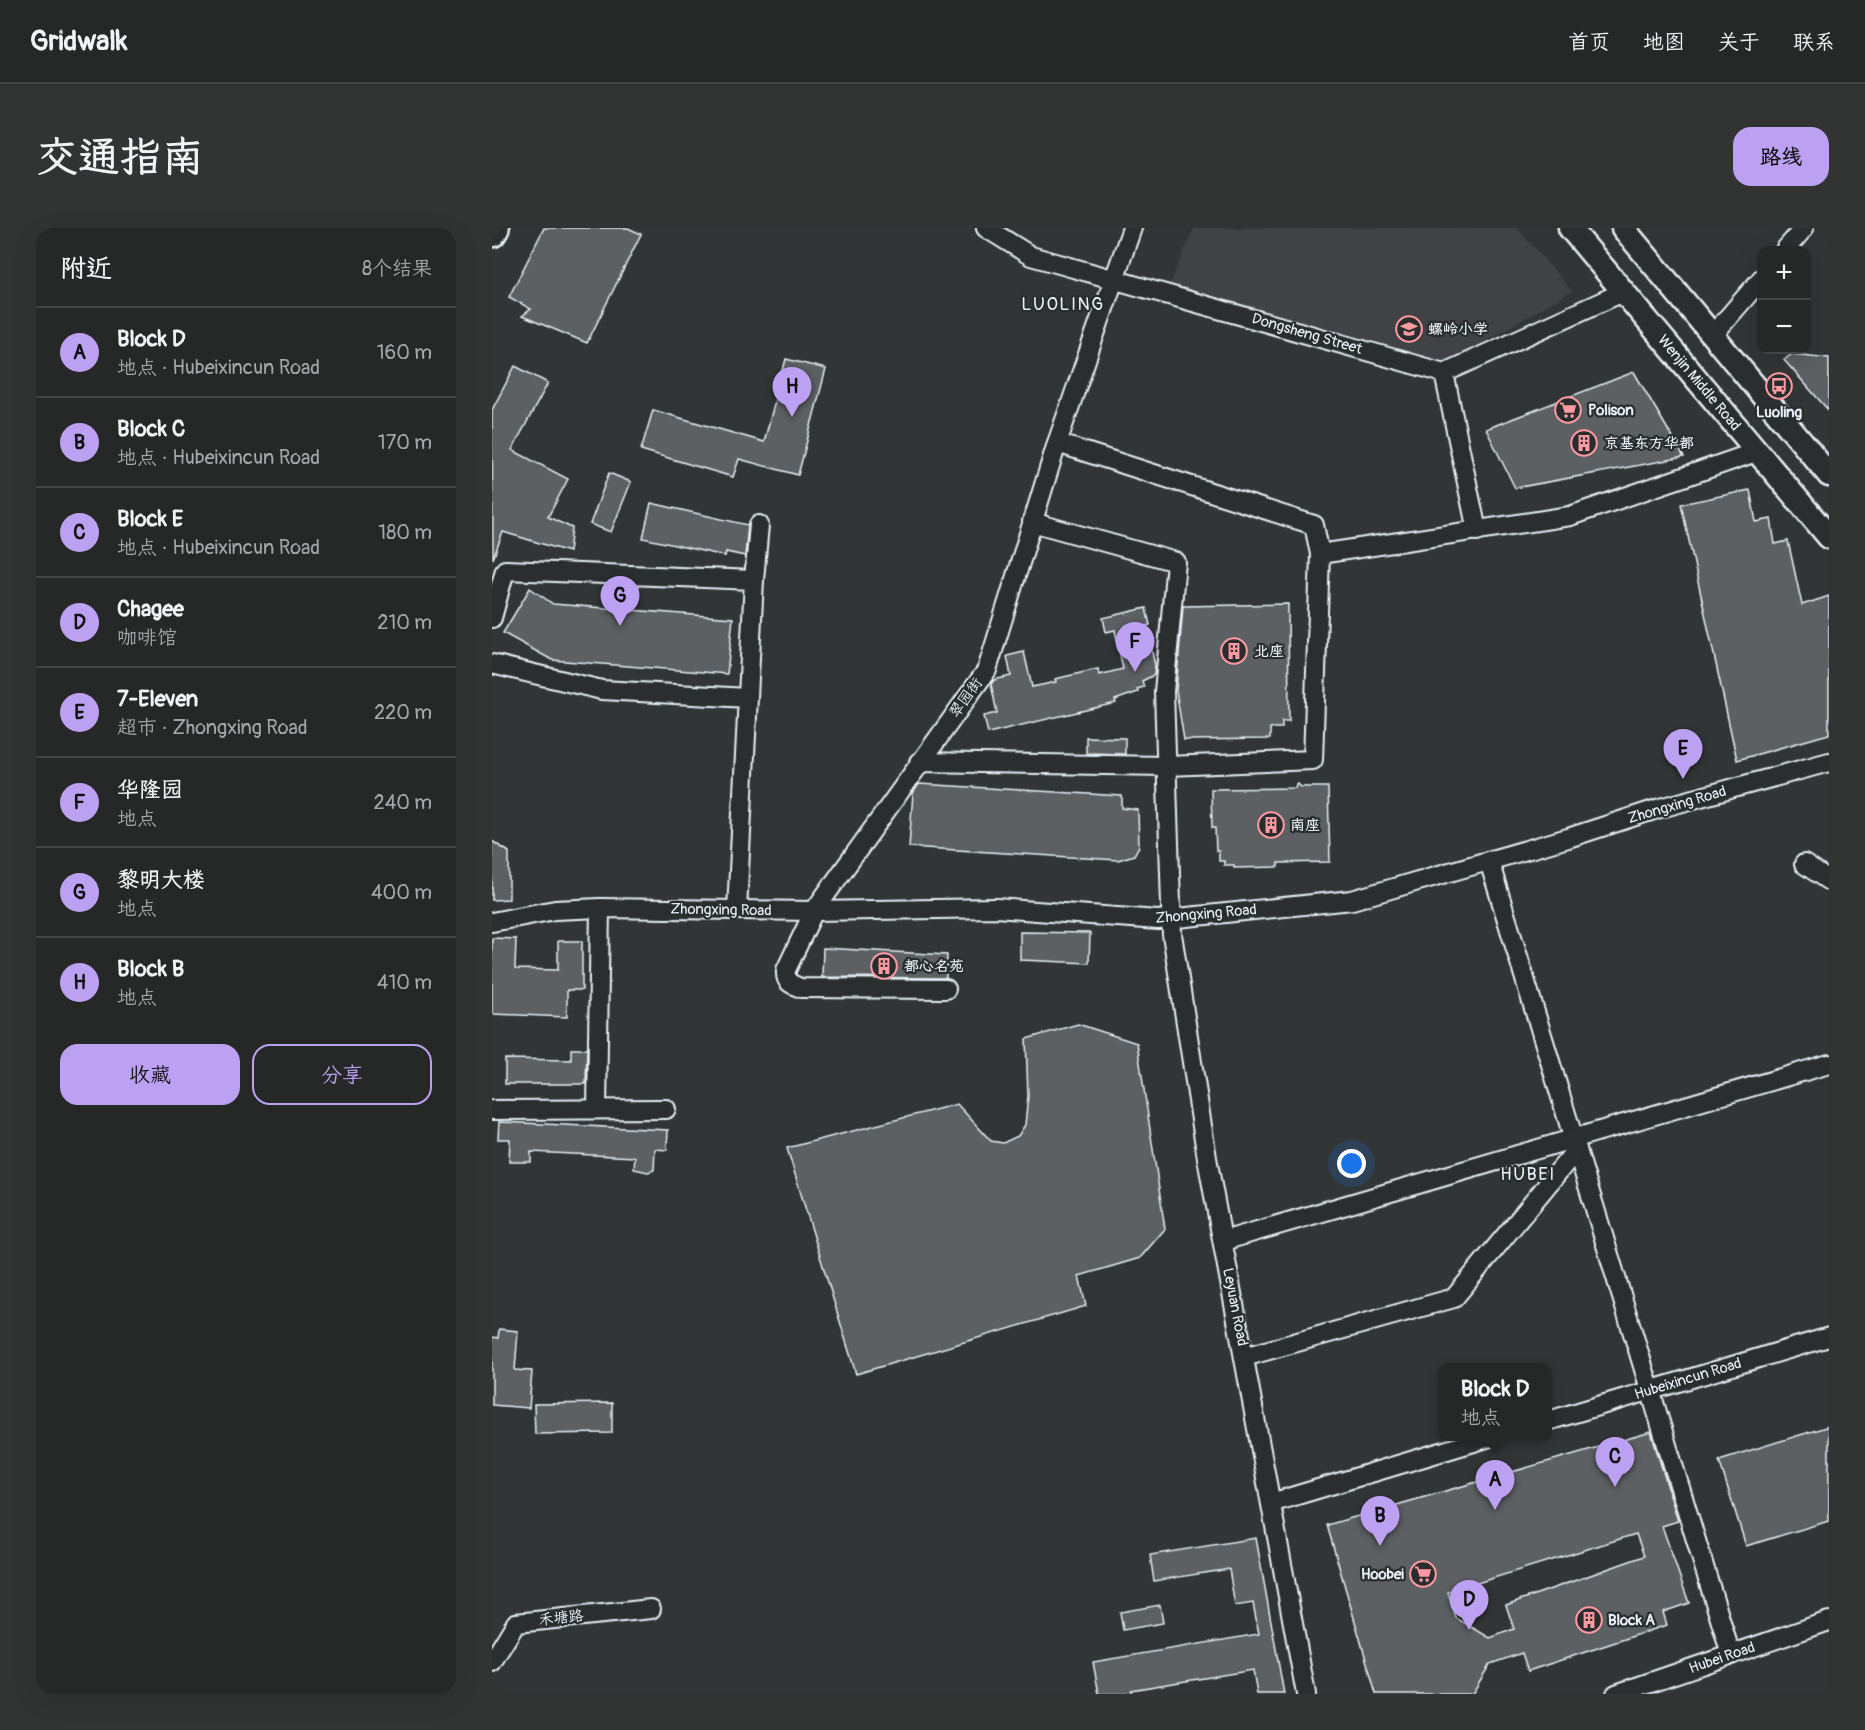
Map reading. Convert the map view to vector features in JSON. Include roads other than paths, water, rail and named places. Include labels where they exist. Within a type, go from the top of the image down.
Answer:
[{"type":"highway","points":[[492,233],[495,228]]},
{"type":"main road","name":"Wenjin Middle Road","points":[[1570,228],[1829,537]]},
{"type":"main road","points":[[1623,228],[1829,475]]},
{"type":"street","name":"Dongsheng Street","points":[[986,228],[1031,256],[1444,373]]},
{"type":"street","name":"翠园街","points":[[946,989],[801,988],[790,984],[785,977],[786,970],[814,911],[987,670],[1057,443],[1132,228]]},
{"type":"street","points":[[1788,246],[1804,228]]},
{"type":"street","points":[[1712,336],[1757,283]]},
{"type":"street","points":[[1477,531],[1444,373],[1623,292]]},
{"type":"street","points":[[919,762],[1167,766],[1313,760],[1320,554],[1314,525],[1057,443]]},
{"type":"street","points":[[1320,554],[1570,516],[1756,452]]},
{"type":"street","name":"Leyuan Road","points":[[1032,522],[1176,562],[1164,692],[1174,946],[1223,1240],[1306,1694]]},
{"type":"street","points":[[737,910],[754,580],[759,525]]},
{"type":"street","points":[[492,618],[505,570],[754,580]]},
{"type":"street","points":[[492,664],[602,690],[748,698]]},
{"type":"street","name":"Zhongxing Road","points":[[492,922],[555,910],[600,908],[814,911],[996,908],[1158,920],[1352,900],[1657,809],[1829,762]]},
{"type":"street","points":[[1489,861],[1731,1655]]},
{"type":"street","points":[[1804,864],[1829,881]]},
{"type":"street","points":[[597,1109],[600,908]]},
{"type":"street","points":[[1223,1240],[1575,1144],[1829,1064]]},
{"type":"street","points":[[492,1110],[666,1109]]},
{"type":"street","points":[[1244,1357],[1454,1298],[1575,1144]]},
{"type":"street","name":"Hubeixincun Road","points":[[1552,1420],[1829,1337]]},
{"type":"street","points":[[1271,1503],[1480,1441]]},
{"type":"street","name":"禾塘路","points":[[492,1662],[516,1623],[651,1609]]},
{"type":"street","name":"Hubei Road","points":[[1616,1694],[1829,1621]]},
{"type":"place","name":"螺岭小学","points":[[1409,329]]},
{"type":"place","name":"Luoling","points":[[1779,386]]},
{"type":"place","name":"Polison","points":[[1568,410]]},
{"type":"place","name":"Block B","points":[[792,417]]},
{"type":"place","name":"京基东方华都","points":[[1584,443]]},
{"type":"place","name":"黎明大楼","points":[[620,626]]},
{"type":"place","name":"北座","points":[[1234,651]]},
{"type":"place","name":"华隆园","points":[[1135,672]]},
{"type":"place","name":"7-Eleven","points":[[1683,779]]},
{"type":"place","name":"南座","points":[[1271,825]]},
{"type":"place","name":"都心名苑","points":[[884,966]]},
{"type":"place","name":"Block E","points":[[1615,1487]]},
{"type":"place","name":"Block D","points":[[1495,1510]]},
{"type":"place","name":"Block C","points":[[1380,1546]]},
{"type":"place","name":"Hoobei","points":[[1423,1574]]},
{"type":"place","name":"Block A","points":[[1589,1620]]},
{"type":"place","name":"Chagee","points":[[1469,1630]]},
{"type":"district","name":"LUOLING","points":[[1063,304]]},
{"type":"district","name":"HUBEI","points":[[1528,1174]]}]
